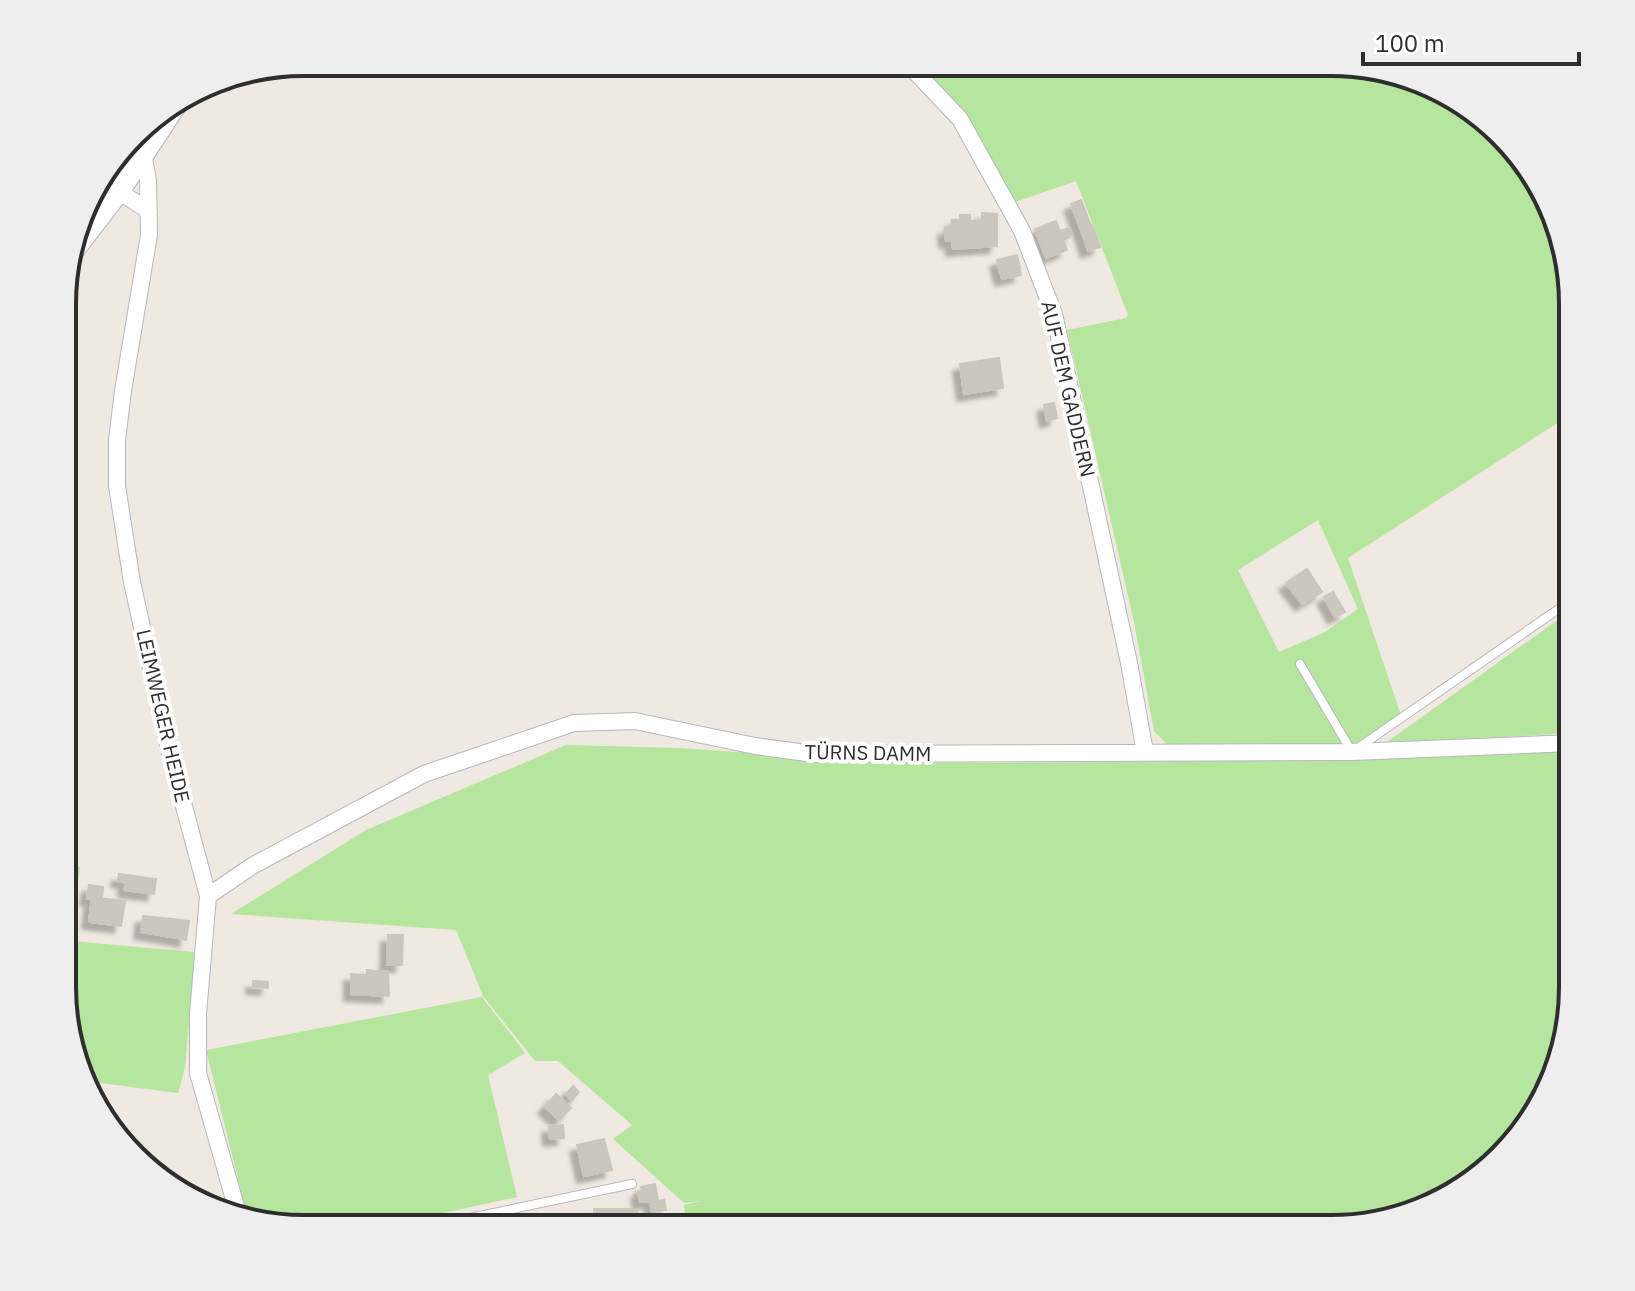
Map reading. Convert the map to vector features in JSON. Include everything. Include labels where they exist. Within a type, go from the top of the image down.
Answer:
[{"type":"main road","points":[[112,180],[143,153],[158,130]]},
{"type":"street","name":"AUF DEM GADDERN","points":[[919,76],[960,119],[1022,231],[1054,314],[1129,663],[1145,752]]},
{"type":"street","name":"LEIMWEGER HEIDE","points":[[143,153],[148,180],[147,261],[123,391],[117,440],[117,486],[132,582],[170,754],[208,896],[198,1014],[198,1073],[235,1204]]},
{"type":"street","points":[[110,185],[149,211]]},
{"type":"street","name":"TÜRNS DAMM","points":[[208,896],[252,866],[424,774],[574,723],[635,721],[755,746],[814,754],[1352,752],[1559,744]]},
{"type":"lane","points":[[1300,664],[1352,752],[1559,609]]},
{"type":"lane","points":[[484,1215],[632,1184]]},
{"type":"green space","points":[[924,76],[1346,76],[1390,84],[1418,93],[1470,123],[1512,165],[1536,203],[1547,231],[1557,274],[1559,422],[1348,558],[1401,715],[1358,744],[1167,744],[1154,731],[1134,622],[1067,330],[1126,318],[1128,315],[1076,181],[1012,203]],"holes":[[[1318,520],[1358,609],[1325,632],[1279,652],[1238,570]]]},
{"type":"green space","points":[[1559,619],[1559,734],[1384,744]]},
{"type":"green space","points":[[566,745],[678,748],[885,762],[991,763],[1247,761],[1559,749],[1557,1017],[1542,1074],[1528,1101],[1502,1137],[1470,1168],[1432,1192],[1376,1211],[1331,1215],[685,1215],[684,1205],[701,1201],[684,1203],[613,1139],[632,1125],[558,1061],[535,1061],[483,996],[456,930],[231,914],[366,830]]},
{"type":"green space","points":[[76,867],[80,867],[76,897]]},
{"type":"green space","points":[[76,942],[195,952],[185,1068],[178,1093],[97,1083],[80,1032],[76,1002]]},
{"type":"green space","points":[[482,997],[525,1053],[488,1075],[517,1197],[434,1215],[289,1215],[245,1207],[206,1050]]},
{"type":"building","points":[[1081,200],[1091,226],[1081,230],[1071,204]]},
{"type":"building","points":[[982,213],[997,214],[997,220],[982,221]]},
{"type":"building","points":[[960,215],[970,215],[970,221],[997,220],[997,246],[953,249],[952,241],[946,241],[945,228],[952,228],[952,220],[960,220]]},
{"type":"building","points":[[1056,221],[1060,231],[1069,228],[1072,236],[1063,240],[1067,250],[1046,258],[1035,229]]},
{"type":"building","points":[[1092,225],[1100,247],[1088,251],[1081,230]]},
{"type":"building","points":[[1017,255],[1020,268],[1000,273],[997,260]]},
{"type":"building","points":[[1019,268],[1021,275],[1002,279],[1001,272]]},
{"type":"building","points":[[999,358],[1003,388],[964,394],[960,364]]},
{"type":"building","points":[[1054,403],[1057,418],[1047,421],[1044,405]]},
{"type":"building","points":[[1307,569],[1322,592],[1302,604],[1286,583]]},
{"type":"building","points":[[1333,592],[1345,612],[1335,617],[1324,597]]},
{"type":"building","points":[[119,874],[156,879],[154,894],[124,890],[127,882],[118,880]]},
{"type":"building","points":[[89,885],[103,887],[102,898],[87,899]]},
{"type":"building","points":[[92,897],[125,901],[121,926],[89,922]]},
{"type":"building","points":[[143,916],[181,920],[178,938],[141,932]]},
{"type":"building","points":[[181,920],[189,921],[186,940],[178,938]]},
{"type":"building","points":[[388,935],[403,935],[402,965],[387,965]]},
{"type":"building","points":[[367,970],[388,972],[389,996],[351,994],[351,974],[367,975]]},
{"type":"building","points":[[253,981],[268,982],[268,988],[253,987]]},
{"type":"building","points":[[573,1086],[579,1092],[572,1100],[566,1094]]},
{"type":"building","points":[[556,1094],[571,1108],[559,1120],[545,1107]]},
{"type":"building","points":[[563,1125],[564,1138],[550,1139],[549,1126]]},
{"type":"building","points":[[604,1139],[612,1170],[584,1176],[577,1145]]},
{"type":"building","points":[[655,1184],[658,1201],[664,1200],[666,1210],[652,1212],[651,1201],[640,1202],[638,1192],[642,1191],[641,1187]]},
{"type":"building","points":[[594,1209],[637,1209],[637,1215],[594,1215]]}]
